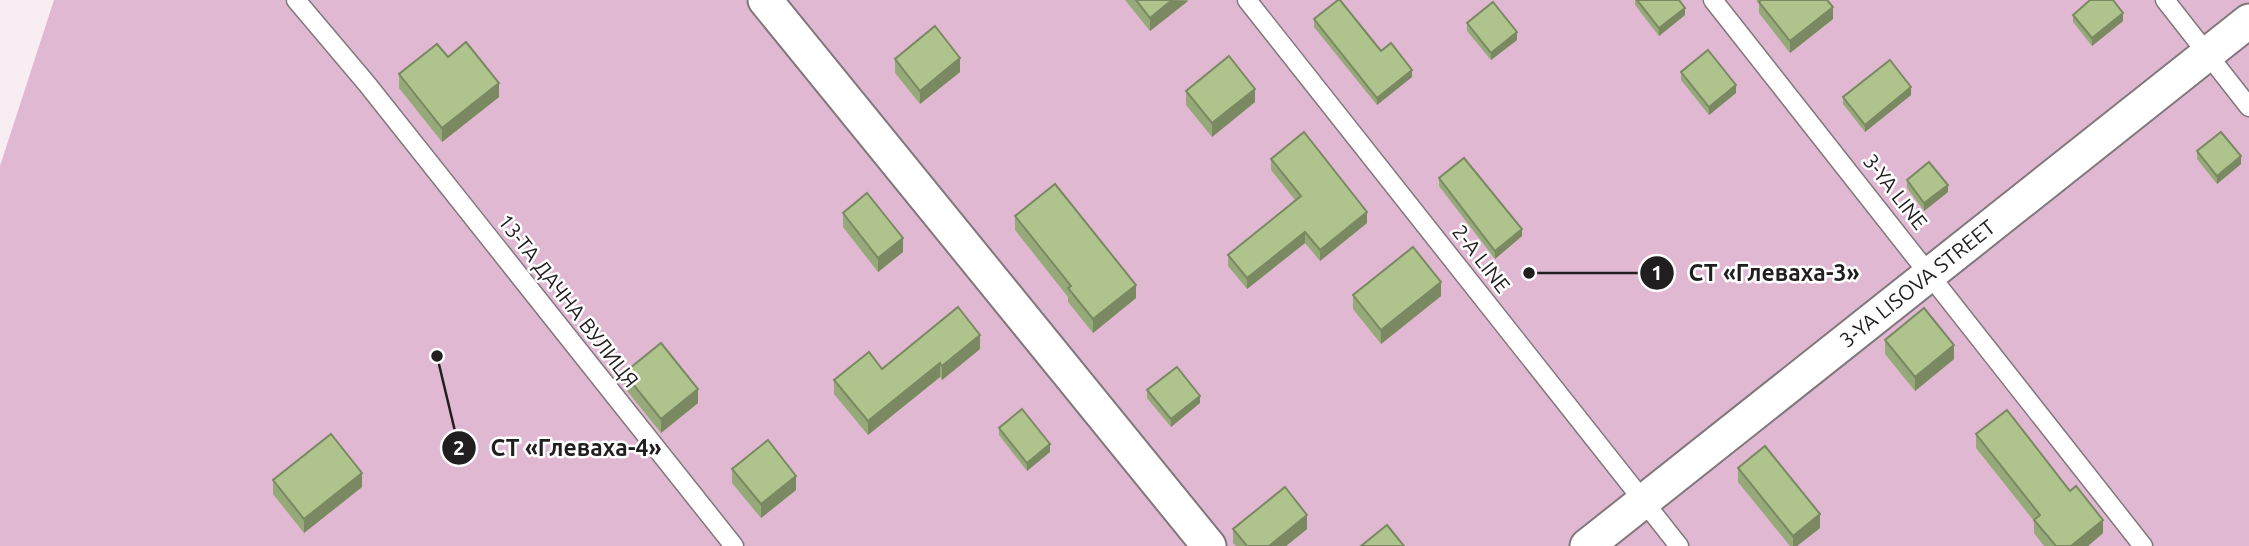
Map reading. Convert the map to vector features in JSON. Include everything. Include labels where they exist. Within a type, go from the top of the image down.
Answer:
[{"type":"street","points":[[765,0],[1209,546]]},
{"type":"street","name":"3-YA LISOVA STREET","points":[[1587,546],[2249,21]]},
{"type":"lane","name":"13-ТА ДАЧНА ВУЛИЦЯ","points":[[296,0],[367,84],[734,546]]},
{"type":"lane","name":"2-A LINE","points":[[1247,0],[1679,546]]},
{"type":"lane","name":"3-YA LINE","points":[[1713,0],[2143,546]]},
{"type":"lane","points":[[2165,0],[2249,107]]},
{"type":"shaded area","points":[[54,0],[2249,0],[2249,546],[0,546],[0,166]]},
{"type":"building","points":[[1136,0],[1172,0],[1150,18]]},
{"type":"building","points":[[1338,0],[1381,51],[1391,43],[1412,70],[1377,98],[1314,19]]},
{"type":"building","points":[[1637,0],[1679,0],[1685,8],[1659,28]]},
{"type":"building","points":[[1827,0],[1833,7],[1790,41],[1759,2]]},
{"type":"building","points":[[2090,0],[2113,0],[2123,13],[2092,38],[2073,15]]},
{"type":"building","points":[[1493,2],[1517,32],[1491,53],[1467,23]]},
{"type":"building","points":[[935,26],[960,58],[920,91],[895,59]]},
{"type":"building","points":[[466,42],[499,83],[442,128],[399,74],[437,44],[448,57]]},
{"type":"building","points":[[1708,50],[1736,85],[1709,107],[1681,72]]},
{"type":"building","points":[[1229,56],[1255,89],[1212,123],[1186,91]]},
{"type":"building","points":[[1890,60],[1911,87],[1865,125],[1843,97]]},
{"type":"building","points":[[1304,132],[1367,212],[1320,250],[1305,232],[1247,278],[1228,255],[1301,196],[1271,159]]},
{"type":"building","points":[[2221,132],[2241,156],[2217,176],[2197,151]]},
{"type":"building","points":[[1464,158],[1522,229],[1495,251],[1439,178]]},
{"type":"building","points":[[1929,162],[1948,185],[1924,203],[1907,180]]},
{"type":"building","points":[[1055,184],[1136,285],[1093,319],[1068,288],[1071,286],[1015,216]]},
{"type":"building","points":[[867,193],[903,238],[878,258],[843,213]]},
{"type":"building","points":[[1413,247],[1441,282],[1381,330],[1353,295]]},
{"type":"building","points":[[958,307],[980,335],[942,366],[940,363],[868,421],[834,380],[869,352],[882,369]]},
{"type":"building","points":[[1924,308],[1954,345],[1915,377],[1885,340]]},
{"type":"building","points":[[661,343],[698,389],[661,419],[624,373]]},
{"type":"building","points":[[1177,367],[1200,396],[1171,419],[1147,390]]},
{"type":"building","points":[[1022,409],[1050,444],[1027,463],[999,428]]},
{"type":"building","points":[[2007,410],[2070,491],[2076,486],[2103,520],[2071,546],[2056,546],[2034,520],[2040,515],[1976,434]]},
{"type":"building","points":[[331,434],[362,473],[304,519],[273,480]]},
{"type":"building","points":[[768,440],[796,476],[761,504],[732,469]]},
{"type":"building","points":[[1765,446],[1820,514],[1793,536],[1738,468]]},
{"type":"building","points":[[1285,487],[1307,515],[1269,546],[1247,546],[1233,529]]},
{"type":"building","points":[[1387,525],[1404,546],[1361,546]]},
{"type":"place","name":"СТ «Глеваха-3»","points":[[1529,273]]},
{"type":"place","name":"СТ «Глеваха-4»","points":[[437,356]]}]
